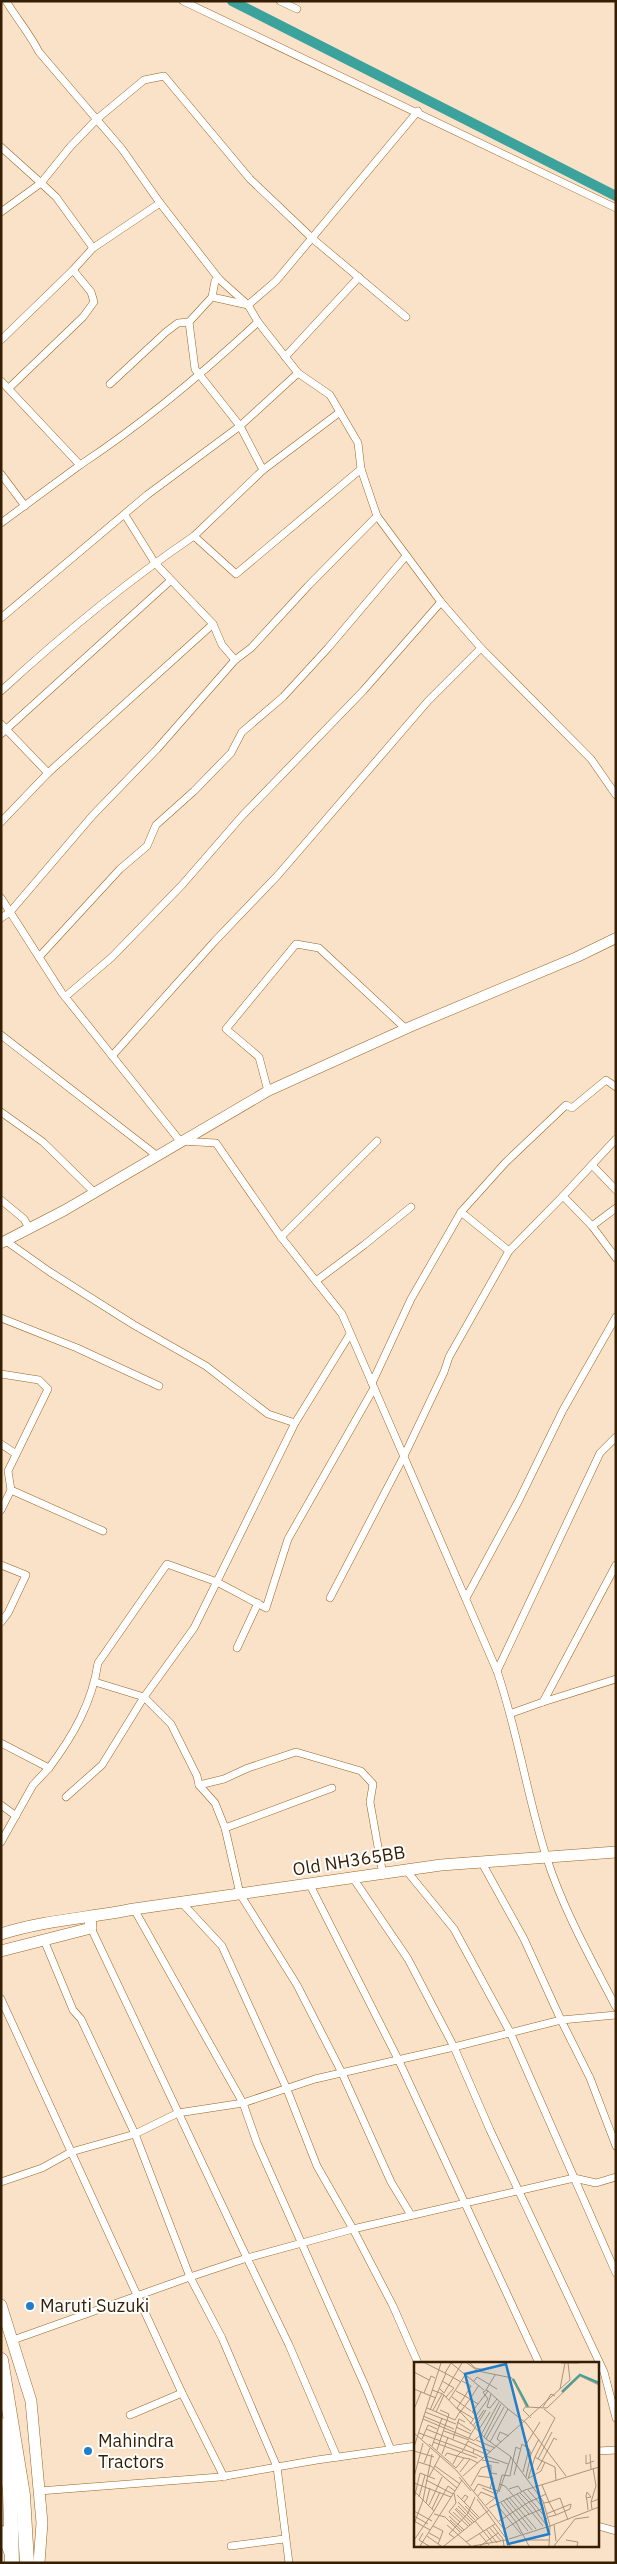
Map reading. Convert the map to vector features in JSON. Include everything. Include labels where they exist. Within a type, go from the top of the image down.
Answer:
[{"type":"highway","points":[[1,2360],[23,2495],[27,2563]]},
{"type":"highway","points":[[1,2425],[10,2491],[12,2561]]},
{"type":"main road","name":"Old NH365BB","points":[[1,1951],[44,1940],[134,1909],[383,1875],[406,1870],[616,1852]]},
{"type":"main road","name":"Old NH365BB","points":[[1,1934],[54,1921],[91,1923]]},
{"type":"main road","points":[[1,2305],[31,2401],[42,2523],[39,2563]]},
{"type":"main road","points":[[1,2531],[12,2561]]},
{"type":"street","points":[[1,4],[5,1],[24,30],[31,36],[39,52],[63,83],[98,119],[219,279],[248,305],[258,322],[298,373],[330,395],[358,443],[361,469],[377,516],[441,602],[480,648],[591,760],[616,795]]},
{"type":"street","points":[[183,1],[616,208]]},
{"type":"street","points":[[280,1],[297,9]]},
{"type":"street","points":[[2,209],[41,183],[70,148],[98,119],[144,80],[164,76],[250,179],[313,239],[406,317]]},
{"type":"street","points":[[248,305],[276,281],[313,239],[418,112]]},
{"type":"street","points":[[1,147],[56,196],[93,248]]},
{"type":"street","points":[[1,340],[93,248],[160,203]]},
{"type":"street","points":[[9,388],[83,317],[94,302],[91,292],[73,270]]},
{"type":"street","points":[[285,357],[359,277]]},
{"type":"street","points":[[110,384],[166,332],[178,323],[189,322],[212,297],[215,281],[219,279]]},
{"type":"street","points":[[212,297],[248,305]]},
{"type":"street","points":[[189,322],[195,369],[240,426],[263,470]]},
{"type":"street","points":[[1,523],[80,465],[112,445],[200,376],[258,322]]},
{"type":"street","points":[[1,608],[4,616],[147,496],[240,426],[298,373]]},
{"type":"street","points":[[1,381],[80,465]]},
{"type":"street","points":[[1,691],[57,639],[155,563],[194,536],[263,470],[340,412]]},
{"type":"street","points":[[194,536],[236,574],[361,469]]},
{"type":"street","points":[[1,474],[25,506]]},
{"type":"street","points":[[125,515],[155,563],[170,581],[213,624],[222,646],[235,660]]},
{"type":"street","points":[[1,918],[10,912],[93,814],[157,749],[235,660],[251,648],[308,586],[377,516]]},
{"type":"street","points":[[39,957],[120,869],[147,846],[156,825],[194,791],[231,752],[242,732],[283,697],[328,648],[406,556]]},
{"type":"street","points":[[48,773],[3,729],[170,581]]},
{"type":"street","points":[[65,997],[112,957],[182,885],[242,816],[363,691],[441,602]]},
{"type":"street","points":[[1,822],[48,773],[213,624]]},
{"type":"street","points":[[112,1056],[214,942],[278,875],[428,701],[480,648]]},
{"type":"street","points":[[1,898],[65,997],[180,1141],[216,1143],[281,1237],[342,1314],[497,1670],[512,1713],[546,1857],[564,1908],[616,2007]]},
{"type":"street","points":[[295,1424],[268,1414],[206,1366],[134,1325],[3,1242],[94,1192],[268,1091],[406,1029],[578,957],[616,938]]},
{"type":"street","points":[[268,1091],[259,1057],[226,1029],[296,944],[318,948],[406,1029]]},
{"type":"street","points":[[1,1035],[156,1155]]},
{"type":"street","points":[[1,1842],[33,1785],[49,1768],[72,1737],[95,1682],[98,1662],[168,1564],[217,1582],[266,1608],[288,1539],[373,1385],[410,1299],[461,1212],[506,1162],[566,1105],[572,1108],[606,1080],[616,1087]]},
{"type":"street","points":[[1,1112],[43,1142],[94,1192]]},
{"type":"street","points":[[330,1598],[404,1456],[444,1372],[449,1357],[509,1251],[616,1139]]},
{"type":"street","points":[[281,1237],[377,1141]]},
{"type":"street","points":[[592,1165],[616,1190]]},
{"type":"street","points":[[563,1196],[592,1226],[616,1258]]},
{"type":"street","points":[[1,1200],[24,1219],[29,1228]]},
{"type":"street","points":[[316,1280],[411,1207]]},
{"type":"street","points":[[592,1226],[616,1208]]},
{"type":"street","points":[[461,1212],[509,1251]]},
{"type":"street","points":[[466,1598],[563,1410],[616,1317]]},
{"type":"street","points":[[1,1318],[77,1348],[159,1386]]},
{"type":"street","points":[[66,1797],[102,1765],[144,1697],[194,1628],[295,1424],[350,1334]]},
{"type":"street","points":[[1,1374],[39,1380],[48,1389],[8,1471],[10,1490],[1,1510]]},
{"type":"street","points":[[497,1670],[600,1454],[616,1437]]},
{"type":"street","points":[[1,1444],[16,1454]]},
{"type":"street","points":[[10,1490],[103,1531]]},
{"type":"street","points":[[1,1565],[26,1575],[8,1613],[1,1622]]},
{"type":"street","points":[[543,1702],[616,1565]]},
{"type":"street","points":[[237,1648],[258,1603]]},
{"type":"street","points":[[512,1713],[616,1679]]},
{"type":"street","points":[[95,1682],[144,1697],[171,1724],[197,1776],[199,1785],[215,1803],[224,1828],[240,1894],[297,1985],[342,2073],[391,2182],[411,2215]]},
{"type":"street","points":[[1,1744],[49,1768]]},
{"type":"street","points":[[199,1785],[224,1779],[248,1768],[296,1752],[361,1771],[373,1784],[370,1802],[383,1875]]},
{"type":"street","points":[[224,1828],[332,1788]]},
{"type":"street","points":[[1,1805],[16,1816]]},
{"type":"street","points":[[482,1862],[524,1940],[590,2078],[616,2146]]},
{"type":"street","points":[[406,1870],[454,1929],[510,2032],[616,2273]]},
{"type":"street","points":[[353,1878],[408,1959],[454,2047],[599,2362]]},
{"type":"street","points":[[310,1885],[399,2061],[539,2362]]},
{"type":"street","points":[[182,1903],[222,1946],[286,2087],[317,2166],[353,2229],[393,2306],[418,2362]]},
{"type":"street","points":[[134,1909],[243,2103],[390,2450]]},
{"type":"street","points":[[91,1923],[178,2114],[200,2154],[247,2258],[289,2344],[337,2457]]},
{"type":"street","points":[[44,1940],[72,2010],[81,2019],[135,2134],[190,2278],[222,2338],[276,2467],[284,2539],[289,2563]]},
{"type":"street","points":[[1,1998],[136,2295],[224,2476]]},
{"type":"street","points":[[1,2182],[42,2168],[71,2152],[135,2134],[178,2114],[243,2103],[286,2087],[561,2020],[616,2015]]},
{"type":"street","points":[[12,2340],[136,2295],[247,2258],[303,2242],[464,2202],[574,2178],[596,2183],[616,2177]]},
{"type":"street","points":[[600,2363],[616,2418]]},
{"type":"street","points":[[130,2415],[182,2393]]},
{"type":"street","points":[[40,2490],[224,2476],[414,2446]]},
{"type":"street","points":[[600,2450],[616,2450]]},
{"type":"street","points":[[600,2527],[616,2531]]},
{"type":"street","points":[[231,2546],[284,2539]]},
{"type":"waterway","points":[[232,1],[616,196]]},
{"type":"place","name":"Maruti Suzuki","points":[[30,2306]]},
{"type":"place","name":"Mahindra Tractors","points":[[88,2451]]}]
